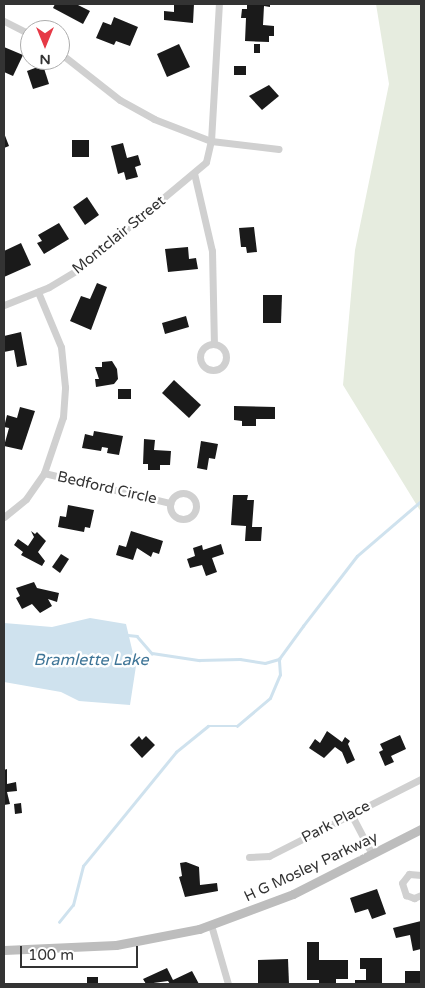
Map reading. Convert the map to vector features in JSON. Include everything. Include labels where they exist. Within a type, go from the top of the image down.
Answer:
[{"type":"main road","name":"H G Mosley Parkway","points":[[4,950],[116,945],[211,925],[293,894],[421,829]]},
{"type":"street","name":"Montclair Street","points":[[4,305],[38,292],[87,264],[208,160],[211,141],[219,4]]},
{"type":"street","points":[[4,21],[20,29]]},
{"type":"street","points":[[70,61],[130,107],[211,141],[279,150]]},
{"type":"street","points":[[194,173],[212,251],[214,344]]},
{"type":"street","points":[[4,517],[26,499],[44,473],[61,428],[65,387],[58,337],[38,292]]},
{"type":"street","name":"Bedford Circle","points":[[44,473],[170,503]]},
{"type":"street","name":"Park Place","points":[[250,857],[269,856],[421,779]]},
{"type":"street","points":[[351,814],[372,854]]},
{"type":"street","points":[[421,875],[409,874],[402,883],[406,895],[414,898],[421,895]]},
{"type":"street","points":[[211,925],[228,984]]},
{"type":"shaded area","points":[[376,4],[421,4],[421,512],[343,385],[355,250],[389,84]]},
{"type":"water","name":"Bramlette Lake","points":[[90,618],[126,624],[136,666],[130,705],[79,701],[61,692],[4,682],[4,623],[52,627]]},
{"type":"building","points":[[55,4],[76,4],[90,11],[83,24],[53,8]]},
{"type":"building","points":[[174,4],[194,4],[193,23],[164,20],[164,11],[174,12]]},
{"type":"building","points":[[247,4],[270,4],[270,7],[264,6],[263,25],[274,26],[274,36],[269,36],[269,42],[245,41],[246,18],[241,18],[242,9],[247,9]]},
{"type":"building","points":[[114,17],[138,27],[130,46],[116,41],[114,45],[96,38],[103,22],[111,25]]},
{"type":"building","points":[[179,44],[190,67],[167,77],[157,54]]},
{"type":"building","points":[[254,44],[260,44],[260,53],[254,53]]},
{"type":"building","points":[[4,47],[20,54],[20,61],[13,76],[4,72]]},
{"type":"building","points":[[234,66],[246,66],[246,75],[234,75]]},
{"type":"building","points":[[45,70],[49,84],[33,89],[27,71]]},
{"type":"building","points":[[269,85],[279,96],[262,110],[249,96]]},
{"type":"building","points":[[4,133],[9,146],[4,148]]},
{"type":"building","points":[[72,140],[89,140],[89,157],[72,157]]},
{"type":"building","points":[[123,143],[127,158],[138,155],[141,165],[135,167],[138,177],[126,180],[124,172],[118,174],[111,146]]},
{"type":"building","points":[[87,197],[99,215],[85,225],[73,207]]},
{"type":"building","points":[[59,223],[69,239],[44,254],[37,243],[42,241],[38,235]]},
{"type":"building","points":[[254,227],[257,252],[247,253],[246,247],[241,247],[239,228]]},
{"type":"building","points":[[21,243],[31,265],[4,277],[4,251]]},
{"type":"building","points":[[188,247],[189,259],[196,258],[198,269],[168,272],[165,249]]},
{"type":"building","points":[[97,283],[107,287],[91,330],[70,321],[81,296],[90,299]]},
{"type":"building","points":[[263,295],[282,295],[281,323],[263,323]]},
{"type":"building","points":[[186,316],[189,327],[165,334],[162,323]]},
{"type":"building","points":[[21,332],[27,365],[17,367],[14,350],[4,352],[4,336]]},
{"type":"building","points":[[112,361],[117,369],[118,379],[114,384],[96,387],[95,379],[99,379],[95,367],[102,367],[102,362]]},
{"type":"building","points":[[174,380],[201,405],[189,418],[162,393]]},
{"type":"building","points":[[118,389],[131,389],[131,399],[118,399]]},
{"type":"building","points":[[234,406],[275,407],[275,419],[256,419],[256,426],[242,426],[242,421],[234,420]]},
{"type":"building","points":[[20,407],[35,411],[22,450],[4,446],[9,428],[4,427],[7,415],[17,418]]},
{"type":"building","points":[[94,431],[123,436],[119,455],[107,453],[108,448],[102,447],[101,451],[82,448],[85,434],[93,436]]},
{"type":"building","points":[[144,439],[155,440],[154,450],[171,451],[170,465],[160,465],[160,470],[148,470],[148,464],[143,464]]},
{"type":"building","points":[[201,441],[218,444],[215,459],[209,458],[207,470],[197,468]]},
{"type":"building","points":[[233,495],[248,495],[247,500],[254,500],[252,527],[262,527],[261,541],[245,541],[246,526],[231,525]]},
{"type":"building","points":[[68,505],[94,510],[90,528],[85,527],[84,532],[58,527],[60,516],[66,517]]},
{"type":"building","points":[[31,531],[35,534],[37,532],[46,541],[38,552],[45,561],[42,566],[21,555],[23,552],[14,545],[18,539],[28,546],[34,537]]},
{"type":"building","points":[[131,531],[163,541],[159,554],[153,552],[151,557],[137,548],[133,560],[116,555],[119,545],[126,547]]},
{"type":"building","points":[[221,544],[224,554],[212,558],[217,572],[206,576],[202,565],[190,568],[187,559],[195,556],[193,548],[202,545],[203,550]]},
{"type":"building","points":[[61,554],[69,559],[60,573],[52,567]]},
{"type":"building","points":[[34,582],[37,588],[59,593],[57,602],[48,599],[52,606],[40,613],[32,604],[22,609],[16,598],[20,596],[16,588]]},
{"type":"building","points":[[327,731],[342,742],[345,737],[350,741],[348,744],[355,760],[347,764],[342,752],[335,747],[324,758],[309,748],[315,739],[320,743]]},
{"type":"building","points":[[400,735],[406,749],[391,756],[394,762],[385,766],[379,752],[383,750],[380,744]]},
{"type":"building","points":[[139,736],[142,740],[146,736],[155,745],[142,758],[130,745]]},
{"type":"building","points":[[7,769],[7,784],[16,782],[17,791],[7,792],[10,804],[4,805],[4,770]]},
{"type":"building","points":[[21,803],[22,813],[15,814],[14,804]]},
{"type":"building","points":[[186,862],[199,867],[200,885],[217,883],[218,891],[185,897],[179,877],[182,876],[180,863]]},
{"type":"building","points":[[377,889],[386,914],[372,919],[368,909],[355,913],[350,898]]},
{"type":"building","points":[[421,921],[421,949],[413,951],[410,935],[396,938],[393,928]]},
{"type":"building","points":[[307,942],[319,942],[319,960],[348,960],[348,979],[336,979],[336,984],[319,984],[319,980],[307,980]]},
{"type":"building","points":[[360,958],[382,958],[382,984],[355,984],[355,980],[366,980],[366,969],[360,969]]},
{"type":"building","points":[[288,959],[289,984],[258,984],[258,960]]},
{"type":"building","points":[[167,968],[173,980],[192,971],[199,984],[170,984],[168,981],[146,984],[143,979]]},
{"type":"building","points":[[405,971],[421,971],[421,984],[405,984]]},
{"type":"building","points":[[87,977],[98,977],[98,984],[87,984]]},
{"type":"waterway","points":[[59,922],[73,905],[83,866],[176,752],[208,726],[237,726],[270,698],[280,675],[279,659],[303,626],[357,556],[421,501]]},
{"type":"waterway","points":[[128,635],[137,636],[152,653],[199,660],[240,659],[265,663],[279,659]]}]
